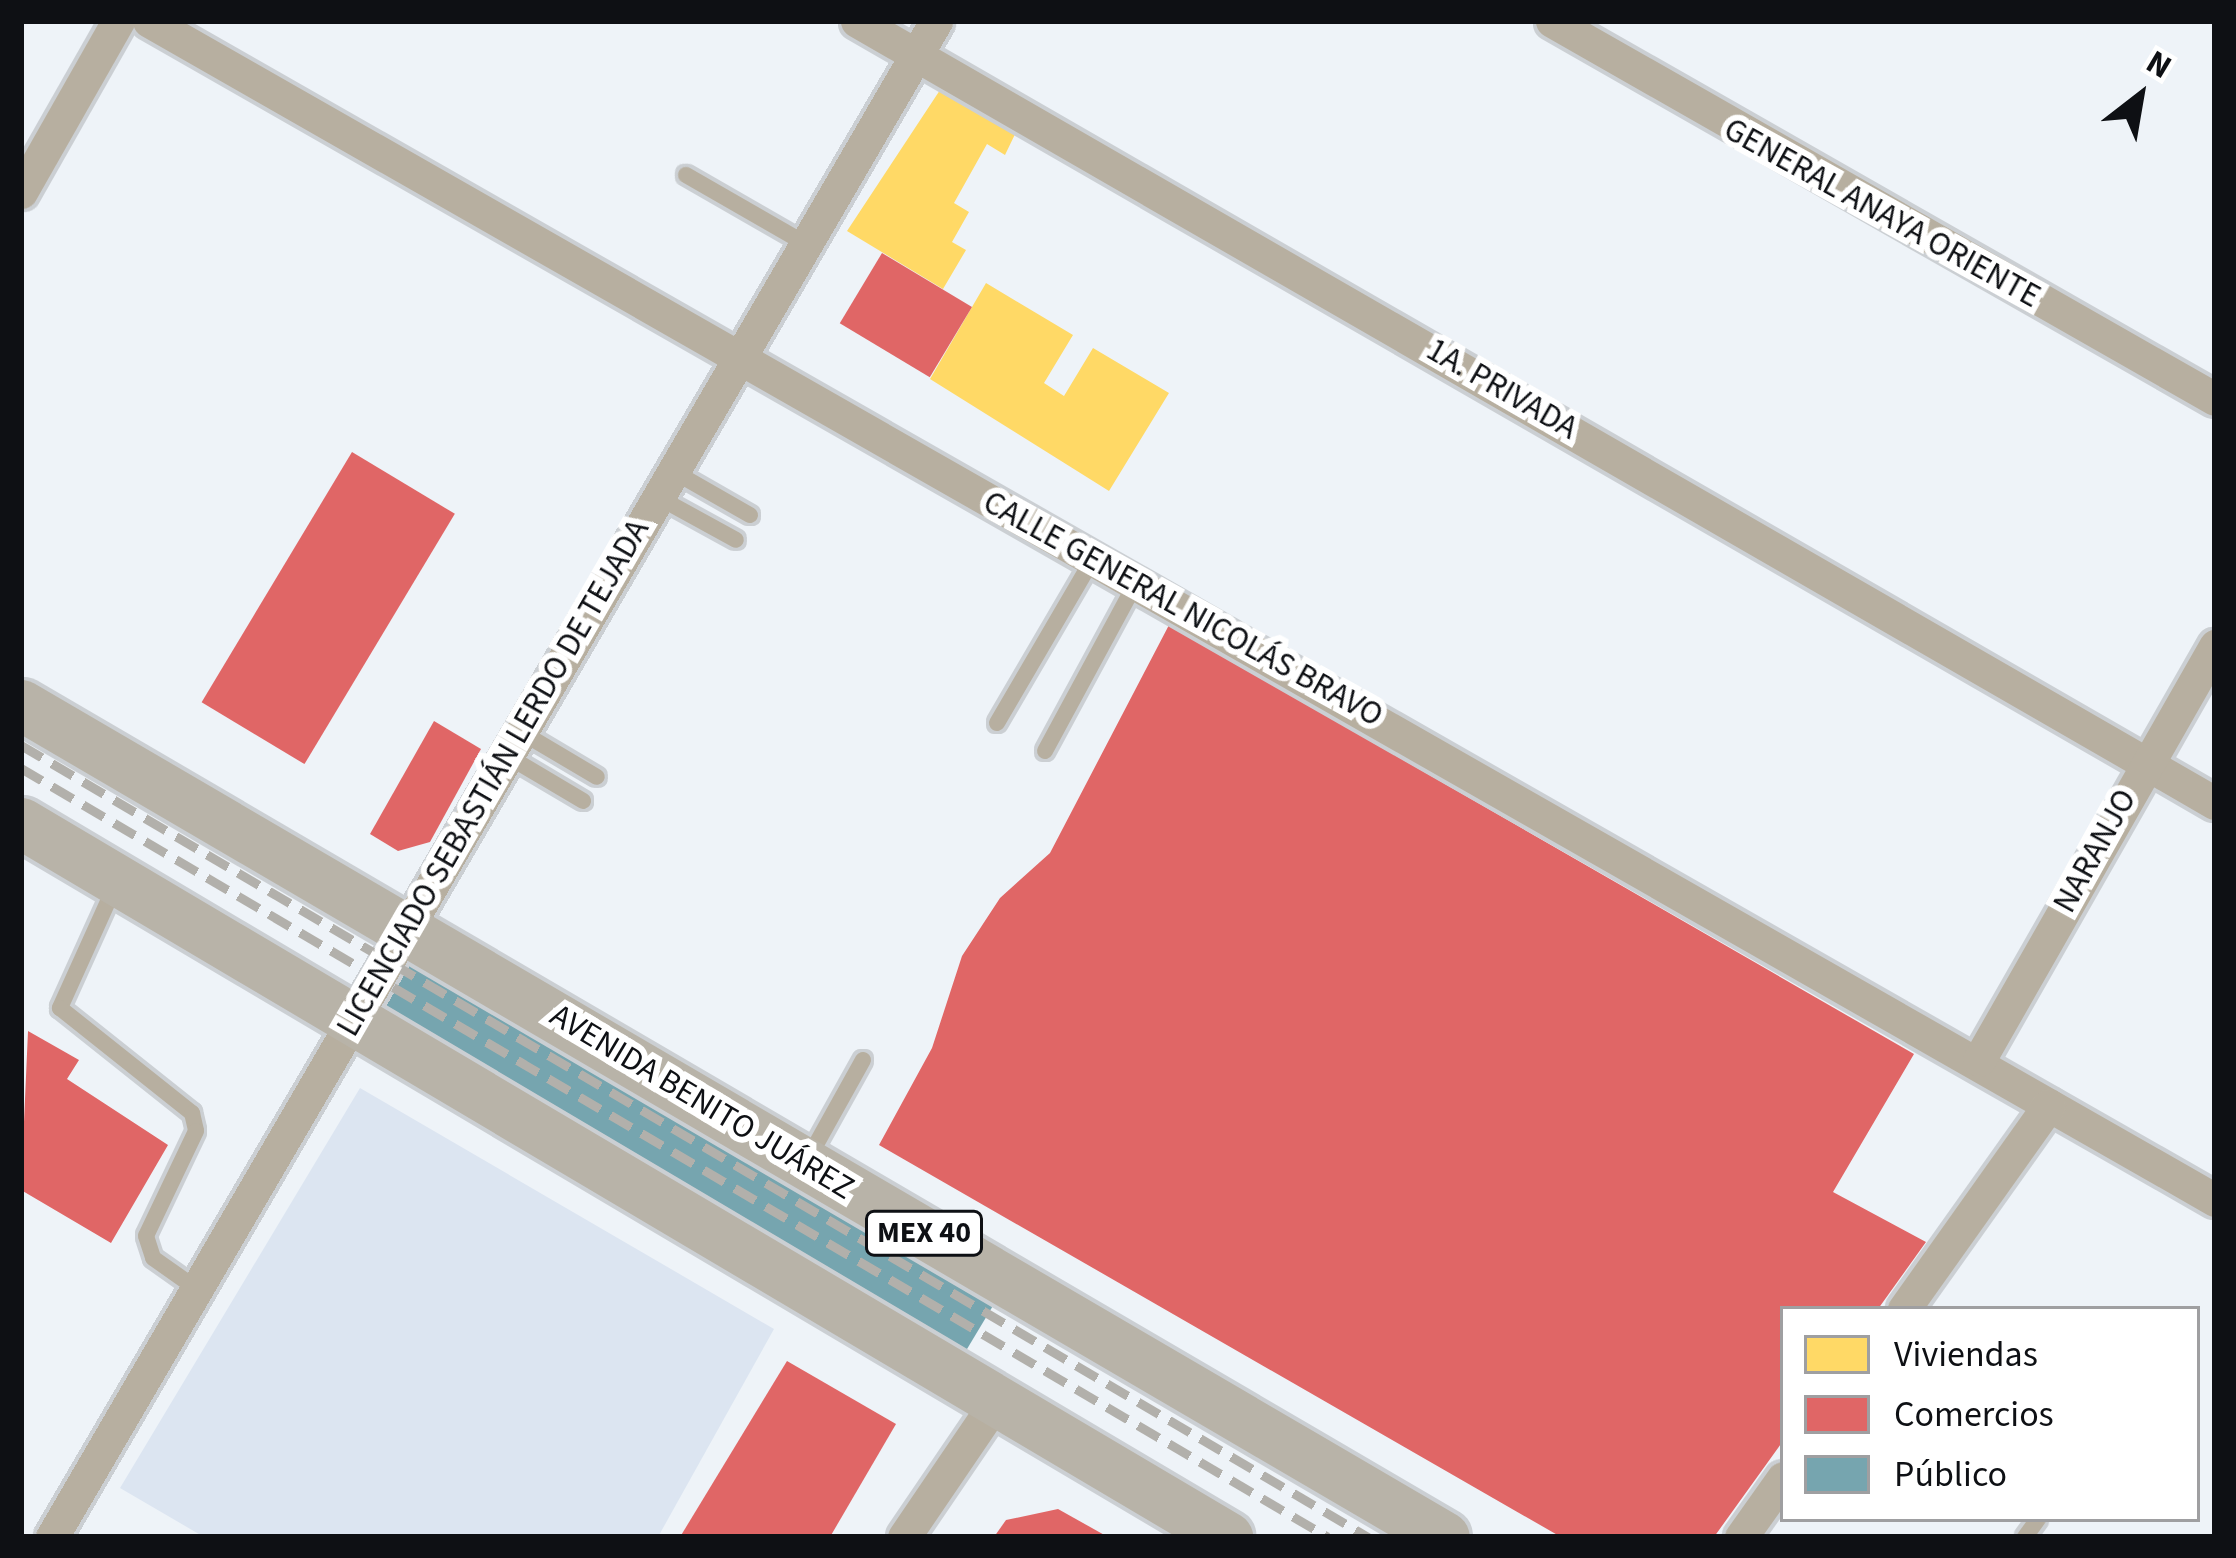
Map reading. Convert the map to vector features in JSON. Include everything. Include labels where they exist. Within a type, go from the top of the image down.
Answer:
[{"type":"main road","name":"AVENIDA BENITO JUÁREZ","points":[[21,705],[1444,1537]]},
{"type":"main road","points":[[21,824],[1227,1537]]},
{"type":"street","points":[[21,192],[118,21]]},
{"type":"street","name":"CALLE GENERAL NICOLÁS BRAVO","points":[[149,21],[1979,1060],[2215,1200]]},
{"type":"street","name":"1A. PRIVADA","points":[[856,21],[2215,803]]},
{"type":"street","name":"LICENCIADO SEBASTIÁN LERDO DE TEJADA","points":[[52,1537],[353,1023],[510,741],[936,21]]},
{"type":"street","name":"GENERAL ANAYA ORIENTE","points":[[1552,21],[2215,399]]},
{"type":"street","name":"NARANJO","points":[[1979,1060],[2144,762],[2215,646]]},
{"type":"street","points":[[1906,1306],[2049,1105]]},
{"type":"street","points":[[904,1537],[998,1400]]},
{"type":"street","points":[[1741,1537],[1780,1482]]},
{"type":"lane","points":[[686,176],[806,244]]},
{"type":"lane","points":[[663,483],[750,515]]},
{"type":"lane","points":[[663,483],[736,540]]},
{"type":"lane","points":[[997,723],[1094,559]]},
{"type":"lane","points":[[1046,751],[1136,583]]},
{"type":"lane","points":[[510,741],[597,778]]},
{"type":"lane","points":[[510,741],[583,801]]},
{"type":"lane","points":[[118,880],[60,1008],[192,1113],[196,1131],[146,1236],[153,1258],[197,1289]]},
{"type":"lane","points":[[806,1163],[863,1060]]},
{"type":"shaded area","points":[[360,1088],[774,1329],[658,1537],[204,1537],[120,1488]]},
{"type":"building: Viviendas","points":[[942,87],[1018,128],[1005,155],[987,144],[954,203],[969,212],[952,242],[966,250],[943,289],[847,231]]},
{"type":"building: Viviendas","points":[[986,283],[1073,335],[1044,383],[1064,396],[1093,348],[1169,393],[1109,491],[930,379]]},
{"type":"building: Comercios","points":[[882,253],[972,307],[930,377],[840,323]]},
{"type":"building: Comercios","points":[[352,452],[455,514],[304,764],[202,702]]},
{"type":"building: Comercios","points":[[1169,625],[1914,1054],[1833,1192],[1926,1242],[1880,1306],[1780,1306],[1780,1445],[1714,1537],[1561,1537],[879,1145],[932,1048],[962,956],[1000,898],[1050,853]]},
{"type":"building: Comercios","points":[[434,721],[481,749],[430,842],[398,851],[370,834]]},
{"type":"building: Comercios","points":[[28,1031],[79,1060],[67,1079],[168,1145],[111,1243],[21,1190]]},
{"type":"building: Comercios","points":[[787,1361],[896,1424],[830,1537],[680,1537]]},
{"type":"building: Comercios","points":[[1058,1509],[1108,1537],[994,1537],[1006,1520]]},
{"type":"building: Público","points":[[397,927],[1002,1291],[958,1364],[353,1001]]},
{"type":"railway","points":[[21,745],[1368,1537]]},
{"type":"railway","points":[[21,768],[1328,1537]]}]
